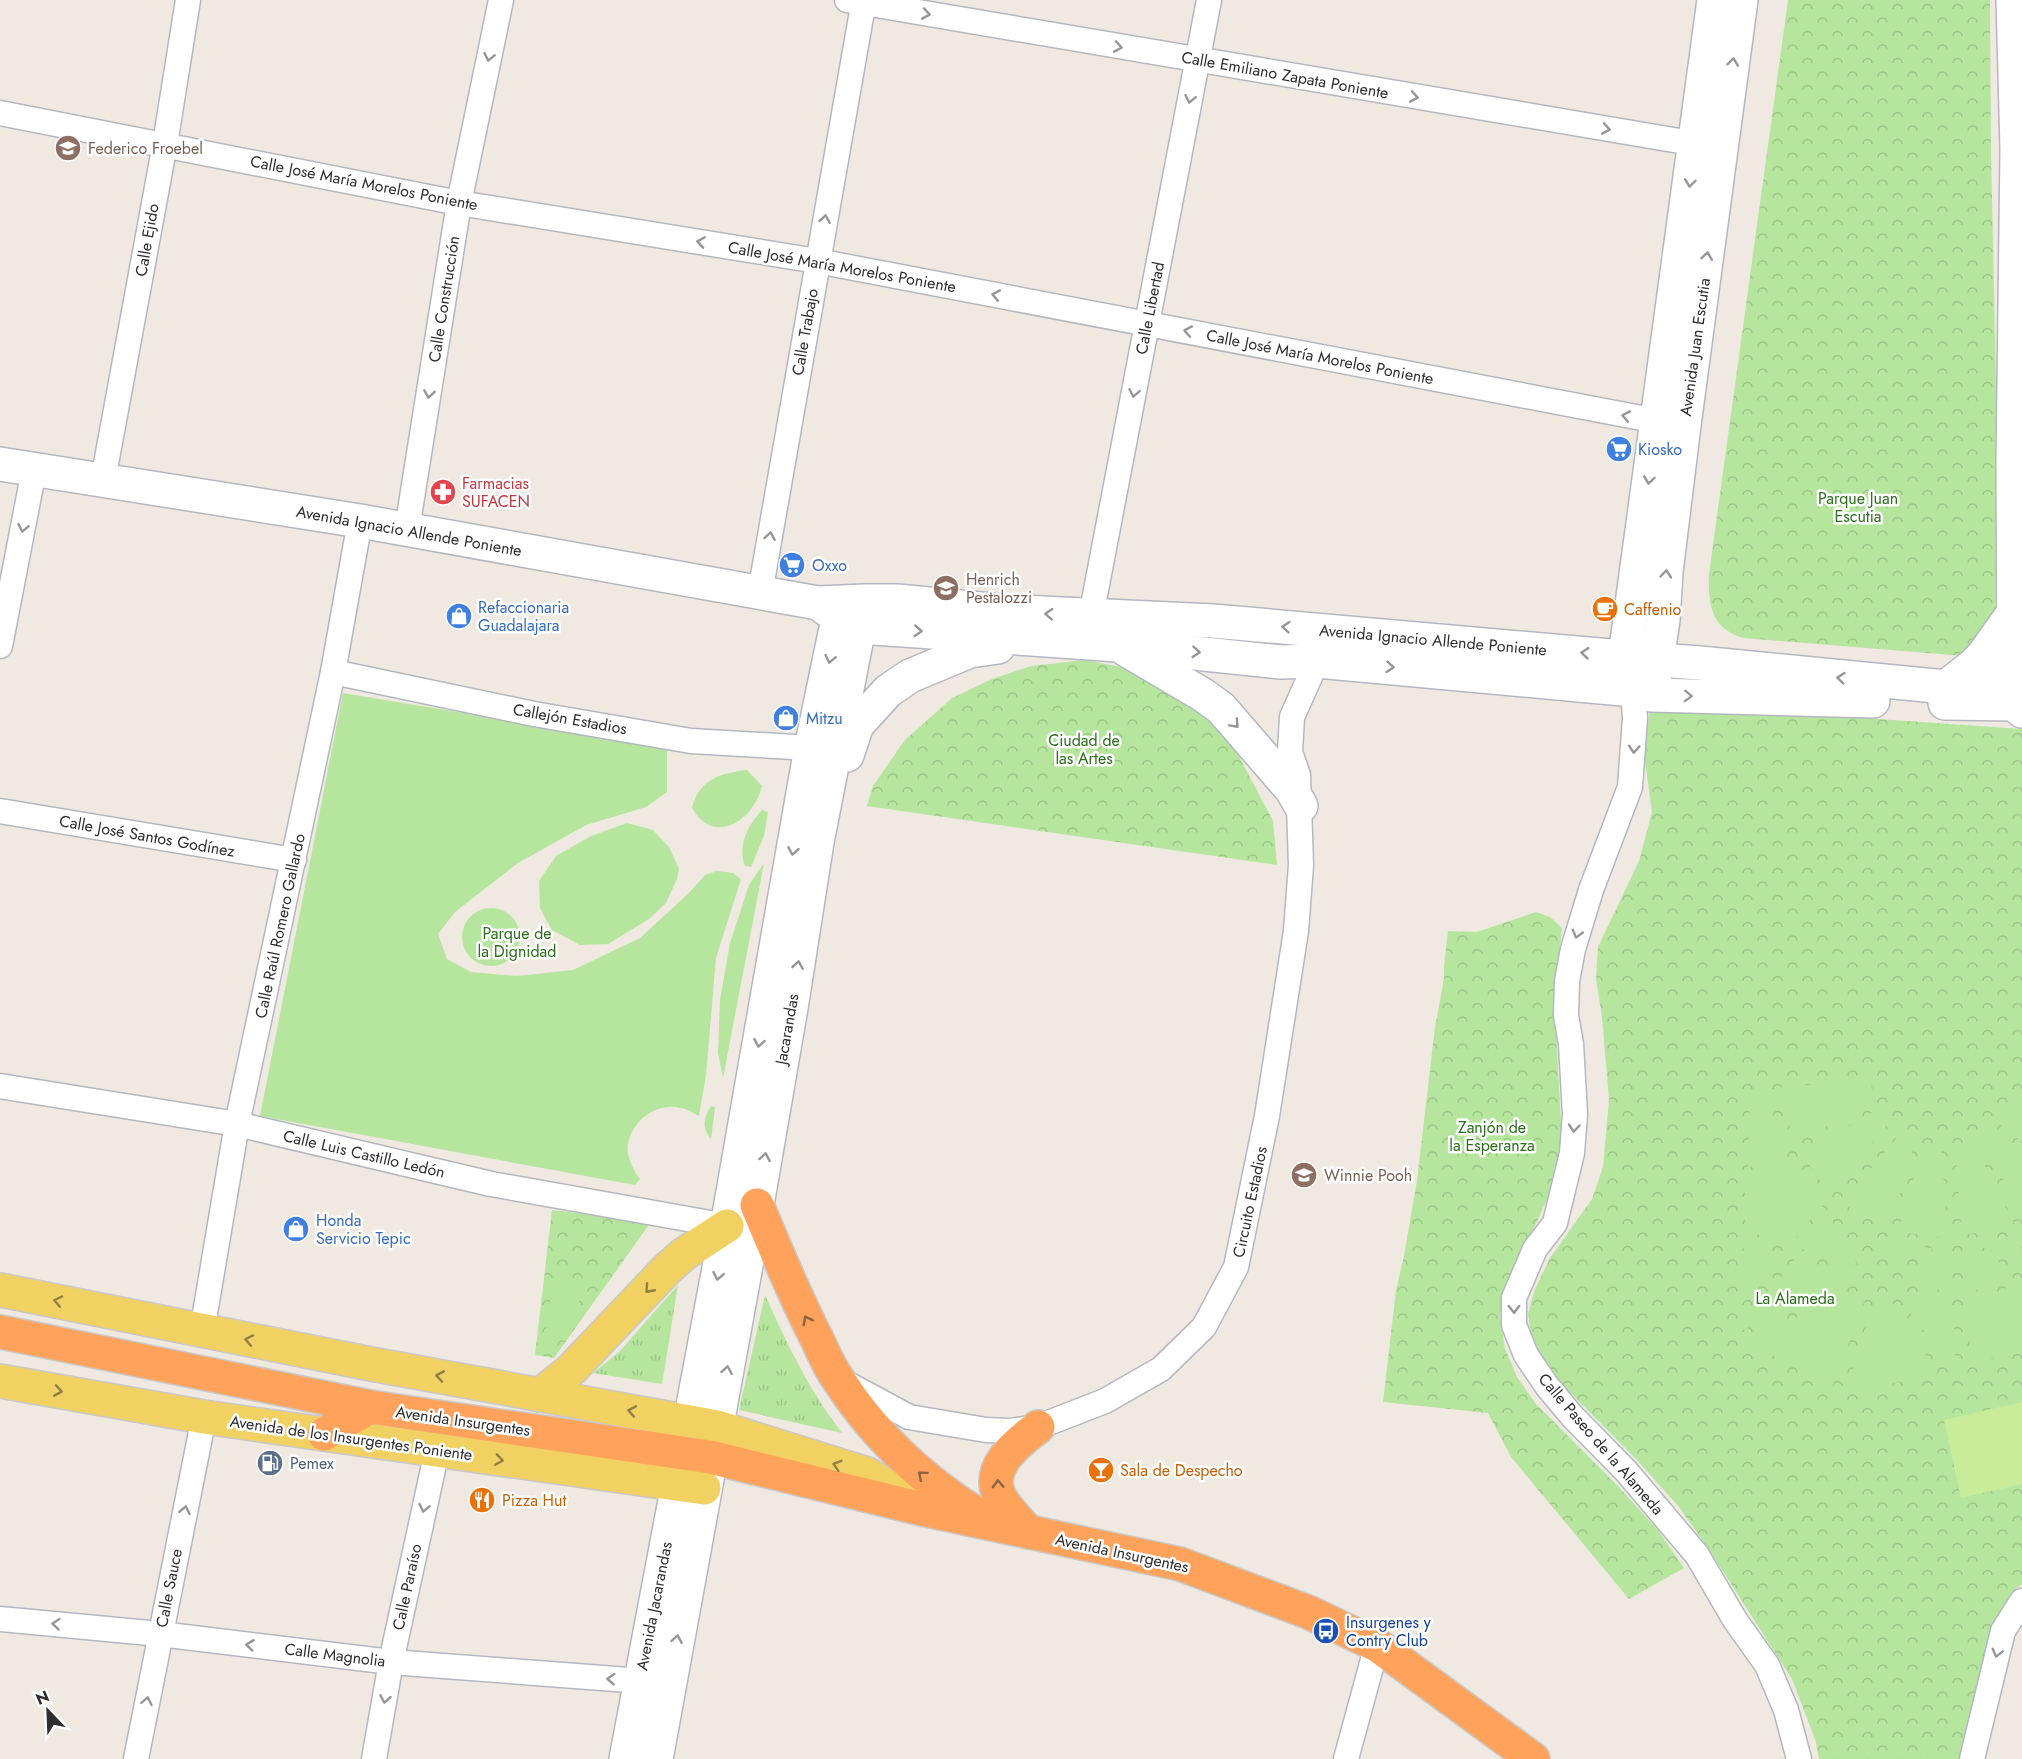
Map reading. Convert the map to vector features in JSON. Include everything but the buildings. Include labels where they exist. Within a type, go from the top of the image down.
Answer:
[{"type":"highway","points":[[757,1205],[799,1304],[837,1378],[870,1424],[890,1447],[922,1476],[979,1515],[1028,1533]]},
{"type":"highway","name":"Avenida Insurgentes","points":[[0,1332],[370,1407],[697,1455],[926,1510],[1180,1564],[1308,1612],[1377,1645]]},
{"type":"highway","points":[[324,1434],[370,1407]]},
{"type":"highway","points":[[1028,1533],[999,1494],[996,1476],[1006,1456],[1038,1427]]},
{"type":"highway","points":[[1377,1645],[1533,1759]]},
{"type":"main road","name":"Avenida Juan Escutia","points":[[1709,146],[1714,0]]},
{"type":"main road","name":"Avenida Juan Escutia","points":[[1643,693],[1625,656],[1671,424],[1709,146],[1741,0]]},
{"type":"main road","points":[[2013,0],[2019,149],[2018,464],[2014,612],[2018,694]]},
{"type":"main road","name":"Avenida Juan Escutia","points":[[1643,693],[1657,660],[1663,620],[1671,424]]},
{"type":"main road","name":"Avenida Ignacio Allende Poniente","points":[[0,464],[407,529],[844,610],[1049,640],[1281,662],[1317,660],[1643,693],[2018,694]]},
{"type":"main road","name":"Avenida Ignacio Allende Poniente","points":[[844,610],[1214,621],[1625,656],[2018,694]]},
{"type":"main road","name":"Jacarandas","points":[[697,1455],[727,1226],[811,748],[844,610]]},
{"type":"main road","name":"Jacarandas","points":[[697,1455],[757,1205],[817,842],[844,610]]},
{"type":"main road","points":[[1946,687],[1975,664],[2014,612]]},
{"type":"main road","points":[[1663,620],[1681,644],[1700,663]]},
{"type":"main road","points":[[817,842],[857,724],[888,691],[910,676],[970,651],[1049,640]]},
{"type":"main road","points":[[1118,645],[1221,708],[1292,790],[1301,806]]},
{"type":"main road","points":[[540,1395],[571,1370],[667,1269],[684,1254],[727,1226]]},
{"type":"main road","points":[[0,1290],[540,1395],[697,1455]]},
{"type":"main road","name":"Avenida de los Insurgentes Poniente","points":[[0,1381],[204,1417],[437,1451],[697,1455]]},
{"type":"main road","name":"Avenida Jacarandas","points":[[626,1759],[655,1682],[697,1455]]},
{"type":"main road","name":"Avenida Jacarandas","points":[[655,1682],[656,1759]]},
{"type":"street","name":"Calle Ejido","points":[[103,480],[165,144],[188,0]]},
{"type":"street","name":"Calle Construcción","points":[[407,529],[459,203],[501,0]]},
{"type":"street","name":"Calle Libertad","points":[[1091,616],[1209,0]]},
{"type":"street","name":"Calle Emiliano Zapata Poniente","points":[[858,1],[1709,146]]},
{"type":"street","name":"Calle Trabajo","points":[[760,593],[817,261],[858,1]]},
{"type":"street","name":"Calle José María Morelos Poniente","points":[[0,113],[459,203],[817,261],[1671,424]]},
{"type":"street","points":[[1,633],[34,470]]},
{"type":"street","name":"Calle Raúl Romero Gallardo","points":[[202,1331],[237,1124],[333,672],[360,521]]},
{"type":"street","name":"Circuito Estadios","points":[[837,1378],[909,1417],[986,1430],[1010,1431],[1038,1427],[1106,1401],[1161,1369],[1204,1327],[1236,1267],[1267,1116],[1296,931],[1301,865],[1299,775],[1290,752],[1292,717],[1317,660]]},
{"type":"street","name":"Callejón Estadios","points":[[333,672],[534,714],[691,741],[811,748]]},
{"type":"street","name":"Calle Paseo de la Alameda","points":[[1643,693],[1635,718],[1630,787],[1591,890],[1573,949],[1567,981],[1566,1015],[1571,1044],[1575,1114],[1572,1153],[1555,1223],[1535,1249],[1514,1298],[1514,1325],[1526,1355],[1547,1386],[1572,1416],[1626,1471],[1697,1555],[1736,1620],[1767,1665],[1786,1710],[1799,1759]]},
{"type":"street","name":"Calle José Santos Godínez","points":[[0,811],[294,860]]},
{"type":"street","name":"Calle Luis Castillo Ledón","points":[[0,1086],[237,1124],[491,1184],[727,1226]]},
{"type":"street","name":"Calle Sauce","points":[[136,1759],[204,1417]]},
{"type":"street","name":"Calle Paraíso","points":[[374,1759],[391,1662],[437,1451]]},
{"type":"street","points":[[1972,1759],[2003,1630],[2022,1601]]},
{"type":"street","name":"Calle Magnolia","points":[[0,1619],[160,1634],[391,1662],[655,1682]]},
{"type":"street","points":[[1346,1759],[1377,1645]]},
{"type":"green space","name":"Parque Juan Escutia","points":[[1788,0],[1990,0],[1998,474],[1995,613],[1964,656],[1744,638],[1724,629],[1711,606],[1709,574]]},
{"type":"green space","name":"Ciudad de las Artes","points":[[1084,660],[1121,667],[1156,678],[1189,701],[1234,747],[1273,821],[1277,865],[867,806],[873,786],[905,740],[952,698],[992,679],[1031,666]]},
{"type":"green space","name":"Parque de la Dignidad","points":[[343,693],[667,747],[667,792],[646,807],[586,825],[518,863],[455,912],[438,934],[447,959],[471,972],[517,976],[573,970],[640,938],[705,875],[717,871],[733,873],[741,879],[716,958],[706,1075],[699,1116],[686,1109],[672,1107],[655,1110],[640,1120],[628,1144],[631,1163],[640,1179],[635,1185],[260,1116]]},
{"type":"green space","name":"La Alameda","points":[[1651,703],[2022,729],[2022,1584],[2013,1591],[1990,1631],[1961,1759],[1819,1759],[1816,1742],[1792,1679],[1708,1548],[1679,1507],[1637,1460],[1552,1374],[1533,1346],[1528,1314],[1535,1289],[1550,1258],[1592,1199],[1603,1167],[1609,1100],[1602,1017],[1596,979],[1598,947],[1639,861],[1652,812],[1644,754]]},
{"type":"green space","points":[[747,770],[762,786],[751,809],[742,818],[722,827],[711,826],[701,820],[692,808],[700,790],[712,779],[728,773]]},
{"type":"green space","points":[[762,810],[768,812],[764,836],[751,867],[745,866],[742,851],[745,836],[752,822]]},
{"type":"green space","points":[[627,823],[653,830],[669,847],[679,869],[677,879],[666,903],[649,919],[608,944],[580,945],[552,930],[540,908],[539,881],[556,856],[591,836]]},
{"type":"green space","points":[[764,863],[723,1078],[718,1053],[720,1000],[730,943],[749,885]]},
{"type":"green space","points":[[491,908],[507,913],[515,921],[520,937],[515,953],[507,961],[491,966],[475,961],[467,953],[462,937],[467,921],[475,913]]},
{"type":"green space","name":"Zanjón de la Esperanza","points":[[1536,912],[1550,917],[1562,928],[1554,996],[1562,1142],[1548,1197],[1507,1282],[1500,1315],[1505,1349],[1517,1377],[1535,1403],[1614,1482],[1657,1529],[1684,1568],[1629,1599],[1511,1457],[1488,1413],[1383,1402],[1396,1290],[1417,1181],[1435,1027],[1444,979],[1448,931],[1477,932]]},
{"type":"green space","points":[[1869,1080],[1877,1101],[1796,1141],[1785,1114],[1780,1087]]},
{"type":"green space","points":[[1750,1089],[1767,1089],[1772,1113],[1786,1149],[1748,1168]]},
{"type":"green space","points":[[2010,1100],[2022,1104],[2022,1142],[1998,1123]]},
{"type":"green space","points":[[711,1106],[715,1107],[711,1139],[706,1131],[705,1123],[706,1114]]},
{"type":"green space","points":[[1880,1109],[1889,1122],[1831,1192],[1814,1173],[1801,1152]]},
{"type":"green space","points":[[1990,1128],[2022,1155],[2022,1218],[2020,1220],[2003,1186],[2003,1174],[1993,1167],[1980,1139]]},
{"type":"green space","points":[[1901,1133],[1916,1140],[1889,1229],[1849,1207],[1857,1198],[1856,1186]]},
{"type":"green space","points":[[1972,1141],[1987,1170],[1985,1177],[1987,1182],[1996,1189],[2014,1223],[1962,1236],[1955,1146]]},
{"type":"green space","points":[[1923,1144],[1941,1147],[1948,1238],[1898,1232]]},
{"type":"green space","points":[[1791,1157],[1826,1202],[1790,1245],[1745,1230],[1745,1180]]},
{"type":"green space","points":[[552,1210],[651,1222],[554,1358],[535,1355]]},
{"type":"green space","points":[[1828,1214],[1857,1263],[1855,1266],[1799,1248]]},
{"type":"green space","points":[[2016,1234],[2022,1250],[2019,1260],[1978,1246]]},
{"type":"green space","points":[[1895,1242],[1934,1249],[1897,1265],[1889,1259]]},
{"type":"green space","points":[[1744,1243],[1783,1254],[1740,1306]]},
{"type":"green space","points":[[1962,1249],[2012,1267],[2012,1274],[1967,1294]]},
{"type":"green space","points":[[1949,1254],[1953,1294],[1903,1280],[1902,1272]]},
{"type":"green space","points":[[1796,1258],[1858,1277],[1858,1282],[1738,1332]]},
{"type":"green space","points":[[553,1282],[590,1286],[546,1350],[543,1349]]},
{"type":"green space","points":[[2017,1284],[2022,1286],[2022,1346],[1973,1366],[1965,1304]]},
{"type":"green space","points":[[678,1285],[662,1384],[593,1373],[619,1352]]},
{"type":"green space","points":[[1861,1290],[1866,1297],[1832,1388],[1745,1340]]},
{"type":"green space","points":[[1900,1290],[1953,1306],[1956,1372],[1896,1295]]},
{"type":"green space","points":[[765,1295],[799,1366],[842,1433],[739,1410]]},
{"type":"green space","points":[[1890,1299],[1936,1373],[1845,1395],[1874,1301]]},
{"type":"green space","points":[[2022,1402],[2022,1484],[1961,1498],[1944,1420]]},
{"type":"place","name":"Federico Froebel","points":[[68,148]]},
{"type":"place","name":"Kiosko","points":[[1619,449]]},
{"type":"place","name":"Farmacias SUFACEN","points":[[443,492]]},
{"type":"place","name":"Oxxo","points":[[792,565]]},
{"type":"place","name":"Henrich Pestalozzi","points":[[946,588]]},
{"type":"place","name":"Caffenio","points":[[1605,609]]},
{"type":"place","name":"Refaccionaria Guadalajara","points":[[459,616]]},
{"type":"place","name":"Mitzu","points":[[786,718]]},
{"type":"place","name":"Winnie Pooh","points":[[1304,1175]]},
{"type":"place","name":"Honda Servicio Tepic","points":[[296,1229]]},
{"type":"place","name":"Pemex","points":[[270,1463]]},
{"type":"place","name":"Sala de Despecho","points":[[1101,1470]]},
{"type":"place","name":"Pizza Hut","points":[[482,1500]]},
{"type":"place","name":"Insurgenes y Contry Club","points":[[1326,1631]]}]
